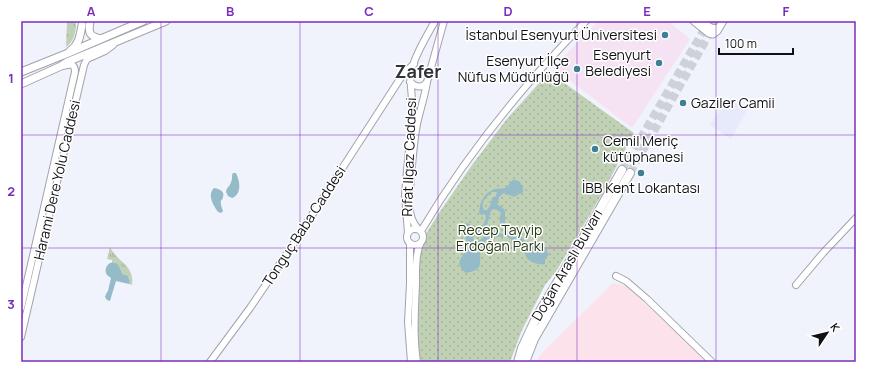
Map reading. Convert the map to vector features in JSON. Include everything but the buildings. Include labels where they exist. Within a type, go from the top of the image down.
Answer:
[{"type":"main road","points":[[90,21],[91,35],[94,38],[102,39]]},
{"type":"main road","points":[[21,72],[58,58],[143,21]]},
{"type":"main road","points":[[21,84],[67,62],[166,21]]},
{"type":"main road","points":[[694,21],[709,33],[713,34],[722,24]]},
{"type":"main road","points":[[705,21],[706,25],[715,29],[722,24]]},
{"type":"main road","points":[[82,23],[83,39],[86,46],[90,51],[94,51]]},
{"type":"main road","points":[[58,58],[76,45],[80,36],[82,23]]},
{"type":"main road","name":"Doğan Araslı Bulvarı","points":[[518,362],[522,348],[537,316],[626,171],[534,339],[525,362]]},
{"type":"main road","points":[[561,292],[568,286],[619,198],[623,195]]},
{"type":"street","points":[[414,64],[435,21]]},
{"type":"street","name":"Rıfat Ilgaz Caddesi","points":[[419,230],[410,214],[409,195],[416,126],[444,21]]},
{"type":"street","points":[[419,230],[466,161],[492,127],[542,67],[586,21]]},
{"type":"street","points":[[423,43],[427,40],[432,40],[434,41],[436,47]]},
{"type":"street","name":"Harami Dere Yolu Caddesi","points":[[21,337],[22,324],[48,222],[85,61],[119,41]]},
{"type":"street","name":"Harami Dere Yolu Caddesi","points":[[21,308],[75,72],[74,67],[71,64],[61,66]]},
{"type":"street","name":"Rıfat Ilgaz Caddesi","points":[[408,233],[406,195],[407,170],[413,112],[410,75],[414,64]]},
{"type":"street","name":"Tonguç Baba Caddesi","points":[[210,362],[250,308],[292,246],[405,72],[414,64]]},
{"type":"street","points":[[395,87],[405,81],[418,87],[427,82]]},
{"type":"street","points":[[796,285],[856,218]]},
{"type":"street","points":[[41,220],[48,222]]},
{"type":"street","points":[[411,362],[408,322],[410,243],[407,238],[408,233],[412,229],[419,230],[424,237],[418,248],[416,265],[414,322],[417,362]]},
{"type":"street","points":[[410,243],[415,245],[420,244]]},
{"type":"street","points":[[616,276],[626,281],[647,299],[712,362]]},
{"type":"shaded area","points":[[598,21],[668,21],[690,39],[632,128],[553,68]]},
{"type":"shaded area","points":[[727,99],[749,107],[731,139],[710,125]]},
{"type":"shaded area","points":[[233,173],[236,173],[239,190],[232,198],[228,196],[226,192],[231,184]]},
{"type":"shaded area","points":[[513,180],[520,182],[523,192],[514,197],[504,193],[499,197],[497,204],[505,211],[505,222],[508,234],[520,235],[525,241],[546,249],[549,255],[545,259],[545,264],[538,264],[531,261],[522,250],[513,247],[511,239],[506,236],[492,237],[480,246],[479,267],[466,273],[461,269],[460,265],[461,258],[467,248],[467,244],[460,226],[466,223],[470,224],[471,228],[475,229],[483,226],[486,218],[485,214],[481,215],[479,213],[483,198],[491,191],[507,187]],"holes":[[[492,192],[497,192],[496,196],[492,198],[491,204],[487,210],[484,210],[483,202]],[[493,209],[498,210],[501,213],[500,222],[504,233],[502,234],[495,231],[477,242],[473,240],[473,237],[487,225]]]},
{"type":"shaded area","points":[[214,188],[223,193],[221,206],[223,211],[221,213],[218,212],[214,206],[211,197]]},
{"type":"shaded area","points":[[110,263],[116,263],[120,267],[122,274],[128,276],[130,281],[129,284],[116,281],[110,301],[105,297],[111,278],[106,273],[107,267]]},
{"type":"shaded area","points":[[613,283],[627,287],[709,362],[537,362],[539,356]]},
{"type":"green space","points":[[67,21],[76,21],[76,25],[73,39],[66,47]]},
{"type":"green space","name":"Recep Tayyip Erdoğan Parkı","points":[[549,72],[634,133],[602,194],[557,270],[545,285],[522,330],[510,362],[421,362],[418,345],[418,283],[420,250],[427,232],[472,165],[506,120]]},
{"type":"green space","points":[[110,247],[131,273],[132,285],[129,284],[129,277],[122,275],[119,266],[112,263],[112,260],[107,259]]},
{"type":"tunnel","points":[[622,170],[709,21]]},
{"type":"tunnel","points":[[630,173],[717,21]]},
{"type":"place","name":"İstanbul Esenyurt Üniversitesi","points":[[665,35]]},
{"type":"place","name":"Esenyurt Belediyesi","points":[[659,63]]},
{"type":"place","name":"Esenyurt İlçe Nüfus Müdürlüğü","points":[[577,69]]},
{"type":"place","name":"Gaziler Camii","points":[[683,103]]},
{"type":"place","name":"Cemil Meriç kütüphanesi","points":[[595,149]]},
{"type":"place","name":"İBB Kent Lokantası","points":[[641,173]]},
{"type":"district","name":"Zafer","points":[[418,72]]}]
